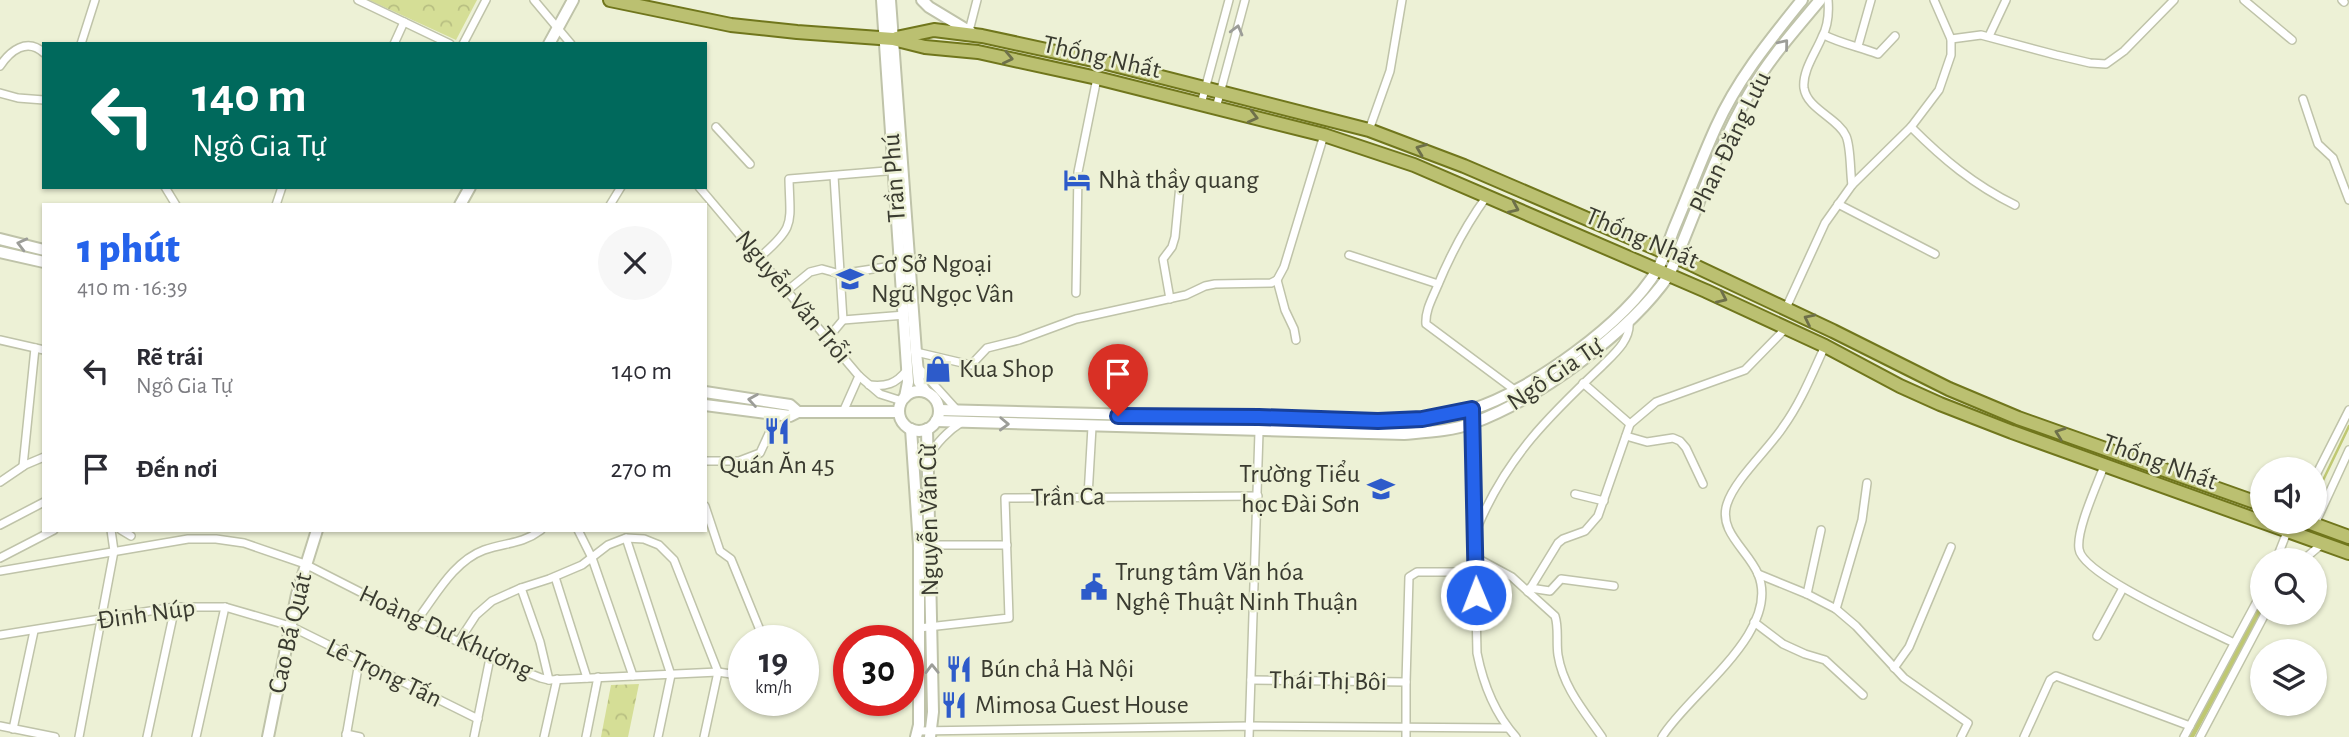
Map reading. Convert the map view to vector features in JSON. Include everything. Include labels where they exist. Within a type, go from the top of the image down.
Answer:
[{"type":"main road","points":[[550,42],[573,0]]},
{"type":"main road","name":"Thống Nhất","points":[[610,0],[731,24],[888,39],[925,47],[978,52],[1097,78],[1324,135],[1415,165],[1487,196],[1786,328],[1914,393],[2012,432],[2250,519]]},
{"type":"main road","name":"Trần Phú","points":[[882,0],[888,39],[912,368],[926,392]]},
{"type":"main road","name":"Trần Phú","points":[[888,39],[890,0]]},
{"type":"main road","points":[[922,0],[929,7],[975,34],[978,52]]},
{"type":"main road","name":"Phan Đăng Lưu","points":[[1670,255],[1716,127],[1737,86],[1757,56],[1802,0]]},
{"type":"main road","name":"Phan Đăng Lưu","points":[[1670,255],[1749,93],[1769,63],[1820,0]]},
{"type":"main road","name":"Thống Nhất","points":[[888,39],[934,30],[975,34],[1102,62],[1369,130],[1464,166],[1670,255],[1786,308],[1949,389],[2018,418],[2250,500]]},
{"type":"main road","points":[[1097,78],[1102,62]]},
{"type":"main road","points":[[1324,135],[1330,119]]},
{"type":"main road","points":[[1456,183],[1464,166]]},
{"type":"main road","name":"Trần Phú","points":[[898,170],[899,265],[916,352],[902,403]]},
{"type":"main road","points":[[0,239],[42,250]]},
{"type":"main road","points":[[0,252],[42,262]]},
{"type":"main road","name":"Ngô Gia Tự","points":[[934,420],[957,411],[1186,430],[1404,434],[1437,432],[1472,423],[1540,390],[1629,322],[1656,294],[1670,255]]},
{"type":"main road","name":"Ngô Gia Tự","points":[[1092,421],[1186,416],[1422,419],[1472,409],[1538,379],[1601,331],[1663,273]]},
{"type":"main road","points":[[1825,346],[1833,331]]},
{"type":"main road","points":[[707,405],[790,416],[798,412],[843,412],[902,403],[914,391],[926,392],[935,399],[934,420],[911,429],[903,422],[902,403]]},
{"type":"main road","points":[[707,392],[790,405],[798,412]]},
{"type":"main road","points":[[1472,409],[1472,423]]},
{"type":"main road","points":[[1186,416],[1186,430]]},
{"type":"main road","points":[[1258,432],[1259,417]]},
{"type":"main road","points":[[2012,432],[2018,418]]},
{"type":"main road","name":"Ngô Gia Tự","points":[[934,420],[962,422],[1045,419]]},
{"type":"main road","name":"Nguyễn Văn Cừ","points":[[919,625],[928,459],[934,420]]},
{"type":"main road","points":[[1354,420],[1355,433]]},
{"type":"main road","name":"Nguyễn Văn Cừ","points":[[911,429],[932,627],[931,734]]},
{"type":"main road","points":[[2327,529],[2349,537]]},
{"type":"main road","name":"Cao Bá Quát","points":[[268,737],[290,626],[305,564],[316,532]]},
{"type":"main road","name":"Thống Nhất","points":[[2293,534],[2349,553]]},
{"type":"main road","name":"Nguyễn Văn Cừ","points":[[917,716],[917,734]]},
{"type":"street","points":[[82,42],[95,0]]},
{"type":"street","points":[[358,0],[446,42]]},
{"type":"street","points":[[464,42],[486,0]]},
{"type":"street","points":[[534,0],[569,42]]},
{"type":"street","points":[[975,34],[977,0]]},
{"type":"street","points":[[1201,104],[1229,0]]},
{"type":"street","points":[[1216,108],[1245,0]]},
{"type":"street","points":[[1369,130],[1390,71],[1402,0]]},
{"type":"street","points":[[1828,0],[1829,11],[1824,35],[1804,85],[1805,93],[1845,134],[1852,185]]},
{"type":"street","points":[[1858,46],[1871,0]]},
{"type":"street","points":[[1786,308],[1825,223],[1838,204],[1852,185],[1912,127],[1939,90],[1951,55],[1951,39],[1934,0]]},
{"type":"street","points":[[1989,36],[2006,0]]},
{"type":"street","points":[[1951,39],[1972,35],[1989,36],[2056,55],[2106,64],[2124,51],[2175,0]]},
{"type":"street","points":[[2244,0],[2292,40]]},
{"type":"street","points":[[395,42],[404,22]]},
{"type":"street","points":[[1824,35],[1836,42],[1858,46],[1878,54],[1895,36]]},
{"type":"street","points":[[0,66],[17,48],[30,46],[42,51]]},
{"type":"street","points":[[1076,293],[1078,172],[1097,78]]},
{"type":"street","points":[[0,93],[42,100]]},
{"type":"street","points":[[2303,99],[2318,144],[2333,158],[2349,200]]},
{"type":"street","points":[[716,127],[750,164]]},
{"type":"street","points":[[1912,127],[1964,176],[1989,193],[2015,205]]},
{"type":"street","points":[[1296,340],[1277,281],[1284,267],[1324,135]]},
{"type":"street","points":[[760,257],[787,230],[790,218],[789,179],[898,170]]},
{"type":"street","points":[[828,338],[843,320],[834,176]]},
{"type":"street","points":[[1170,299],[1163,259],[1172,247],[1175,237],[1180,186]]},
{"type":"street","name":"Nguyễn Văn Trỗi","points":[[701,189],[859,376],[886,397],[902,403]]},
{"type":"street","points":[[1487,196],[1467,223],[1454,247],[1429,304],[1426,324],[1516,391]]},
{"type":"street","points":[[702,203],[709,198]]},
{"type":"street","points":[[1838,204],[1935,254]]},
{"type":"street","points":[[1349,255],[1438,284]]},
{"type":"street","points":[[788,290],[810,272],[822,269],[840,274],[899,265]]},
{"type":"street","points":[[916,352],[971,365],[993,346],[1020,340],[1076,319],[1186,295],[1215,284],[1277,281]]},
{"type":"street","points":[[843,320],[908,315]]},
{"type":"street","points":[[1476,529],[1510,464],[1557,408],[1623,342],[1629,322]]},
{"type":"street","points":[[1529,590],[1555,547],[1563,539],[1591,527],[1598,516],[1630,424],[1656,402],[1745,370],[1786,328]]},
{"type":"street","points":[[0,340],[42,350]]},
{"type":"street","points":[[1662,737],[1719,673],[1754,622],[1762,592],[1758,574],[1727,528],[1725,513],[1738,484],[1767,450],[1801,399],[1825,346]]},
{"type":"street","points":[[23,466],[35,348]]},
{"type":"street","points":[[868,385],[883,387],[894,383],[912,368],[957,411]]},
{"type":"street","name":"Nguyễn Văn Trỗi","points":[[843,412],[859,376]]},
{"type":"street","points":[[1583,383],[1630,424]]},
{"type":"street","points":[[2325,457],[2349,410]]},
{"type":"street","points":[[707,461],[739,461],[760,453],[777,416]]},
{"type":"street","points":[[1088,496],[1092,421]]},
{"type":"street","points":[[928,459],[953,428],[962,422]]},
{"type":"street","points":[[1472,423],[1476,641],[1480,666],[1492,699],[1516,737]]},
{"type":"street","points":[[1250,737],[1258,432]]},
{"type":"street","points":[[1626,436],[1647,442],[1673,438],[1680,441],[1703,484]]},
{"type":"street","points":[[2327,492],[2349,450]]},
{"type":"street","points":[[0,482],[23,466],[42,458]]},
{"type":"street","points":[[2104,466],[2079,536],[2080,554],[2087,564],[2123,588],[2234,643]]},
{"type":"street","points":[[1836,609],[1862,520],[1867,483]]},
{"type":"street","points":[[1575,494],[1604,501]]},
{"type":"street","name":"Trần Ca","points":[[924,628],[1009,618],[1005,498],[1258,496]]},
{"type":"street","points":[[0,525],[42,503]]},
{"type":"street","points":[[707,512],[720,551],[731,559],[758,625]]},
{"type":"street","points":[[1807,594],[1821,530]]},
{"type":"street","points":[[0,558],[50,532]]},
{"type":"street","points":[[79,737],[114,551],[111,532]]},
{"type":"street","points":[[124,532],[131,536]]},
{"type":"street","points":[[196,539],[198,532]]},
{"type":"street","points":[[231,541],[233,532]]},
{"type":"street","points":[[417,621],[462,561],[485,550],[528,539],[538,532]]},
{"type":"street","points":[[579,532],[592,558],[633,676]]},
{"type":"street","points":[[626,538],[671,675],[658,737]]},
{"type":"street","points":[[459,641],[476,615],[492,601],[582,565],[608,545],[626,538],[644,539],[659,545],[674,559],[718,673],[704,737]]},
{"type":"street","name":"Hoàng Dư Khương","points":[[0,571],[196,539],[231,541],[305,564],[490,658],[553,679],[728,674]]},
{"type":"street","points":[[2317,548],[2322,544]]},
{"type":"street","points":[[924,545],[1007,545]]},
{"type":"street","points":[[1894,668],[1909,648],[1951,547]]},
{"type":"street","points":[[1475,557],[1503,571],[1529,590],[1555,616],[1558,655],[1570,691],[1602,737]]},
{"type":"street","points":[[1406,737],[1409,577],[1417,572],[1476,572]]},
{"type":"street","points":[[1758,574],[1836,609],[1856,626],[1894,668],[1968,723],[1961,737]]},
{"type":"street","points":[[555,577],[587,678]]},
{"type":"street","points":[[1529,590],[1550,591],[1560,579],[1614,586]]},
{"type":"street","points":[[521,588],[553,679],[544,737]]},
{"type":"street","points":[[2097,636],[2123,588]]},
{"type":"street","points":[[147,737],[174,607]]},
{"type":"street","name":"Đinh Núp","points":[[0,635],[174,607],[225,607],[290,626]]},
{"type":"street","points":[[196,737],[225,607]]},
{"type":"street","points":[[2184,737],[2250,614]]},
{"type":"street","points":[[1754,622],[1783,644],[1825,660],[1863,695]]},
{"type":"street","points":[[2200,737],[2259,625]]},
{"type":"street","name":"Lê Trọng Tấn","points":[[290,626],[478,719]]},
{"type":"street","points":[[13,729],[34,631]]},
{"type":"street","points":[[474,737],[490,658]]},
{"type":"street","points":[[359,662],[346,735],[360,737]]},
{"type":"street","points":[[2024,737],[2050,680],[2056,676],[2190,726]]},
{"type":"street","points":[[586,737],[598,677]]},
{"type":"street","name":"Thái Thị Bôi","points":[[1251,680],[1406,682]]},
{"type":"street","points":[[0,726],[55,737]]},
{"type":"street","points":[[917,734],[987,729],[1250,726],[1508,728]]},
{"type":"street","points":[[1175,728],[1175,737]]},
{"type":"street","points":[[987,729],[992,737]]},
{"type":"green space","points":[[369,0],[477,0],[456,40]]},
{"type":"green space","points":[[639,684],[628,737],[601,737],[611,685]]},
{"type":"waterway","points":[[2327,472],[2349,426]]},
{"type":"waterway","points":[[2189,737],[2250,625]]},
{"type":"place","name":"Nhà thầy quang","points":[[1077,180]]},
{"type":"place","name":"Cơ Sở Ngoại Ngữ Ngọc Vân","points":[[850,279]]},
{"type":"place","name":"Kua Shop","points":[[938,369]]},
{"type":"place","name":"Quán Ăn 45","points":[[777,431]]},
{"type":"place","name":"Trường Tiểu học Đài Sơn","points":[[1381,489]]},
{"type":"place","name":"Trung tâm Văn hóa Nghệ Thuật Ninh Thuận","points":[[1094,587]]},
{"type":"place","name":"Bún chả Hà Nội","points":[[959,669]]},
{"type":"place","name":"Mimosa Guest House","points":[[954,705]]},
{"type":"route","points":[[1118,416],[1378,421],[1422,419],[1472,409],[1476,595]]}]
